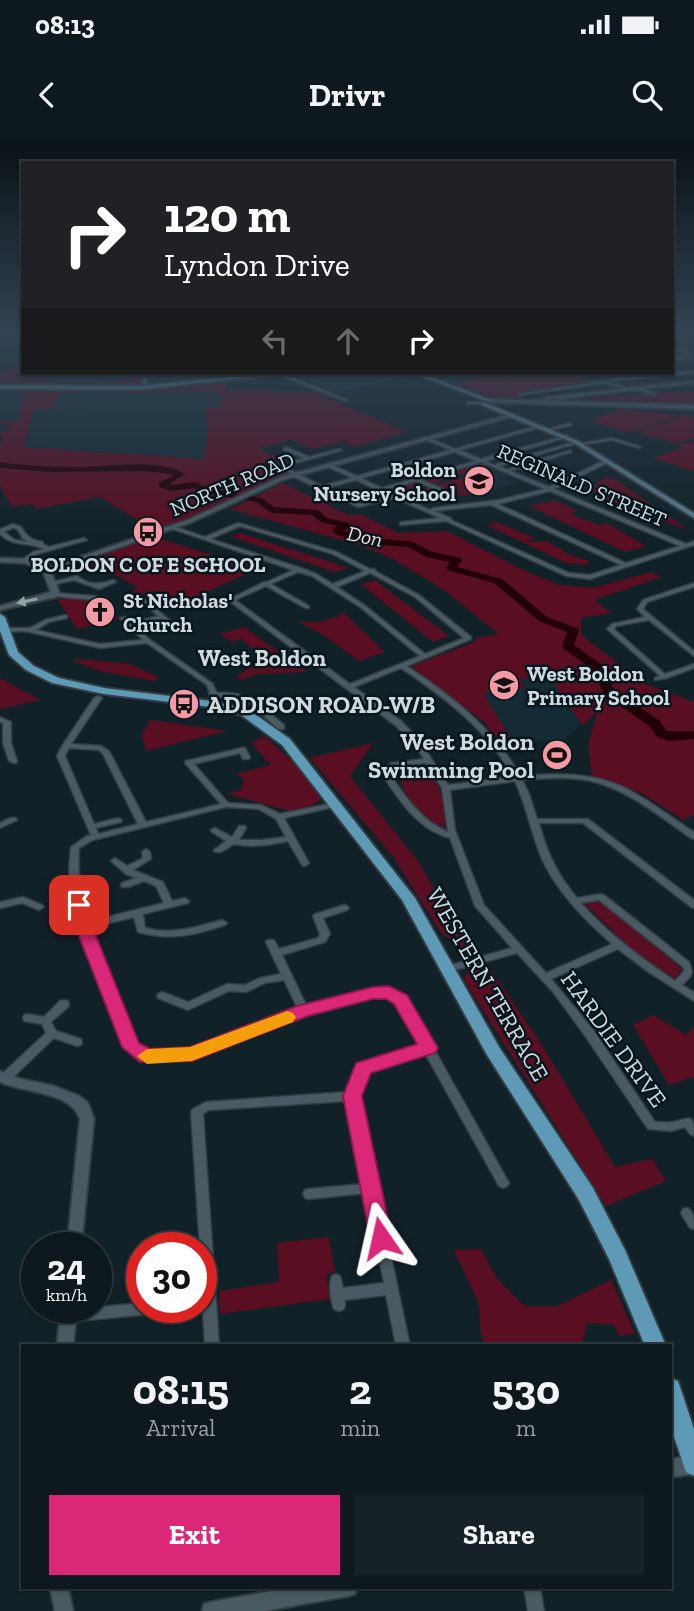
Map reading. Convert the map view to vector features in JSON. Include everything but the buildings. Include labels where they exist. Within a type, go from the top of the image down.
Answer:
[{"type":"main road","points":[[478,399],[511,416],[566,436],[694,516]]},
{"type":"main road","name":"WESTERN TERRACE","points":[[0,617],[13,653],[30,668],[56,681],[103,691],[213,699],[245,712],[277,734],[397,881],[493,1051],[586,1194],[618,1256],[655,1344]]},
{"type":"main road","points":[[672,1395],[694,1464]]},
{"type":"street","points":[[542,402],[546,399]]},
{"type":"street","points":[[469,403],[502,401],[694,407]]},
{"type":"street","name":"NORTH ROAD","points":[[51,569],[173,528],[295,474],[511,416]]},
{"type":"street","points":[[548,430],[570,424]]},
{"type":"street","points":[[321,488],[540,426]]},
{"type":"street","points":[[347,500],[566,436]]},
{"type":"street","name":"REGINALD STREET","points":[[426,438],[686,546]]},
{"type":"street","points":[[495,466],[580,444],[612,439],[639,446]]},
{"type":"street","points":[[287,449],[308,458]]},
{"type":"street","points":[[282,467],[339,450]]},
{"type":"street","points":[[508,471],[569,451]]},
{"type":"street","points":[[320,455],[338,462]]},
{"type":"street","points":[[269,461],[360,506],[398,495]]},
{"type":"street","points":[[432,510],[492,503],[554,489],[607,461]]},
{"type":"street","points":[[328,465],[432,510],[555,571],[575,577],[590,577],[694,543]]},
{"type":"street","points":[[417,480],[439,489]]},
{"type":"street","points":[[492,503],[625,565]]},
{"type":"street","points":[[402,524],[450,519]]},
{"type":"street","points":[[205,539],[240,524],[325,550],[373,570],[417,596],[469,638],[349,687]]},
{"type":"street","points":[[41,543],[17,545],[7,540],[0,531],[13,526],[19,528],[25,538],[41,543],[48,549]]},
{"type":"street","points":[[173,528],[299,569],[334,586],[424,656]]},
{"type":"street","points":[[24,561],[48,549],[84,540]]},
{"type":"street","points":[[0,560],[24,561],[51,569],[48,573],[53,595]]},
{"type":"street","points":[[265,583],[299,569]]},
{"type":"street","points":[[334,586],[373,570]]},
{"type":"street","points":[[52,583],[77,578],[99,587],[113,582]]},
{"type":"street","points":[[265,583],[307,607]]},
{"type":"street","name":"HARDIE DRIVE","points":[[265,583],[232,600],[239,609],[398,723],[446,788],[453,836],[480,906],[590,1034],[652,1126],[692,1124]]},
{"type":"street","points":[[694,585],[640,604],[640,609],[648,618],[694,654]]},
{"type":"street","points":[[0,608],[53,595],[94,598]]},
{"type":"street","points":[[138,596],[177,629]]},
{"type":"street","points":[[31,630],[47,621],[65,617]]},
{"type":"street","points":[[130,625],[163,617]]},
{"type":"street","points":[[123,618],[148,641],[210,684],[213,699],[234,692],[243,695],[281,727]]},
{"type":"street","points":[[648,618],[614,625],[610,629],[661,678],[694,666]]},
{"type":"street","points":[[5,629],[31,630],[100,646],[148,641]]},
{"type":"street","points":[[401,665],[440,691],[470,716],[503,754],[518,779],[543,852],[575,901],[618,945],[694,997]]},
{"type":"street","points":[[98,698],[61,756],[93,830],[118,820]]},
{"type":"street","points":[[0,719],[7,722],[14,750],[13,761]]},
{"type":"street","points":[[66,746],[101,748],[106,753],[143,825]]},
{"type":"street","points":[[226,805],[186,763],[242,750],[246,757]]},
{"type":"street","points":[[428,761],[394,765],[386,775],[427,824],[441,835],[453,836]]},
{"type":"street","points":[[446,788],[518,779],[565,777],[606,783],[650,807],[694,836]]},
{"type":"street","points":[[305,863],[279,817],[261,807],[226,805],[90,838],[75,847],[71,864],[84,926],[132,1047],[147,1056],[192,1054],[304,1011],[373,993],[389,992],[401,1000],[503,1183]]},
{"type":"street","points":[[279,817],[334,805]]},
{"type":"street","points":[[0,826],[13,820]]},
{"type":"street","points":[[533,821],[585,821],[694,905]]},
{"type":"street","points":[[218,850],[235,839],[242,828]]},
{"type":"street","points":[[215,830],[221,837],[253,846],[291,838]]},
{"type":"street","points":[[127,870],[143,863],[146,852]]},
{"type":"street","points":[[115,861],[127,870],[160,884],[169,904]]},
{"type":"street","points":[[125,885],[143,878]]},
{"type":"street","points":[[575,901],[601,897],[686,964],[690,971],[676,986]]},
{"type":"street","points":[[0,904],[23,900],[39,907]]},
{"type":"street","points":[[84,926],[185,901]]},
{"type":"street","points":[[276,953],[322,940],[325,934],[318,916],[344,908]]},
{"type":"street","points":[[138,912],[141,930],[152,933],[187,934],[222,923]]},
{"type":"street","points":[[271,942],[304,1011]]},
{"type":"street","points":[[544,978],[618,945]]},
{"type":"street","points":[[447,969],[519,949]]},
{"type":"street","points":[[162,996],[188,1006],[228,987],[246,989],[263,980],[287,976]]},
{"type":"street","points":[[46,1021],[64,1004]]},
{"type":"street","points":[[28,1018],[46,1021]]},
{"type":"street","points":[[46,1021],[52,1034],[77,1042]]},
{"type":"street","points":[[3,1077],[52,1034]]},
{"type":"street","points":[[403,1344],[352,1096],[363,1068],[428,1048]]},
{"type":"street","points":[[3,1077],[63,1093],[83,1107],[87,1119],[76,1232]]},
{"type":"street","points":[[202,1232],[197,1112],[206,1106],[352,1096]]},
{"type":"street","points":[[309,1194],[371,1188]]},
{"type":"street","points":[[336,1280],[339,1300],[392,1287]]},
{"type":"street","points":[[65,1344],[68,1323]]},
{"type":"street","points":[[208,1323],[212,1344]]},
{"type":"street","points":[[672,1468],[694,1464]]},
{"type":"street","points":[[59,1589],[64,1611]]},
{"type":"street","points":[[211,1611],[337,1589]]},
{"type":"street","points":[[532,1589],[536,1611]]},
{"type":"shaded area","points":[[0,399],[221,399],[204,459],[25,446],[32,420],[0,421]]},
{"type":"shaded area","points":[[24,399],[57,399],[51,408],[87,409],[34,409],[24,447],[204,459],[208,423],[205,423],[205,407],[219,407],[221,399],[329,399],[406,432],[355,447],[343,441],[313,449],[291,440],[259,448],[298,471],[158,532],[100,497],[37,509],[31,504],[12,507],[0,486],[0,440],[4,446],[0,433],[11,429],[9,425],[0,424],[0,421],[20,420],[20,405]]},
{"type":"shaded area","points":[[694,399],[694,404],[684,406],[551,401]]},
{"type":"shaded area","points":[[619,409],[681,415],[628,433],[591,421]]},
{"type":"shaded area","points":[[685,415],[694,418],[694,438],[678,444],[637,432]]},
{"type":"shaded area","points":[[694,441],[694,471],[653,458],[682,448],[679,446]]},
{"type":"shaded area","points":[[481,463],[490,466],[399,493],[392,489]]},
{"type":"shaded area","name":"Boldon Nursery School","points":[[493,468],[514,475],[504,479],[516,484],[481,491],[477,495],[465,495],[442,483]]},
{"type":"shaded area","points":[[606,477],[613,478],[690,531],[601,497],[588,489]]},
{"type":"shaded area","points":[[460,478],[480,488],[474,493],[477,495],[431,496],[415,500],[402,495]]},
{"type":"shaded area","points":[[283,483],[348,515],[360,514],[399,533],[447,531],[523,570],[560,585],[593,588],[651,572],[662,577],[594,600],[612,613],[581,618],[581,635],[645,684],[694,702],[694,815],[684,820],[641,793],[592,776],[588,745],[598,710],[583,726],[548,675],[520,679],[525,688],[483,693],[513,742],[500,742],[484,722],[411,666],[475,642],[476,638],[499,634],[444,590],[395,560],[360,545],[230,509]]},
{"type":"shaded area","points":[[555,500],[578,511],[570,514],[599,525],[607,523],[646,546],[625,552],[529,506]]},
{"type":"shaded area","points":[[497,522],[535,538],[526,542],[547,541],[568,554],[588,561],[588,565],[566,563],[486,525]]},
{"type":"shaded area","points":[[240,533],[349,568],[335,572],[232,537]]},
{"type":"shaded area","points":[[155,537],[257,569],[180,604],[169,596],[161,598],[154,591],[136,596],[131,592],[138,588],[118,576],[96,571],[88,560]]},
{"type":"shaded area","points":[[375,580],[449,636],[433,642],[361,584]]},
{"type":"shaded area","points":[[82,598],[101,602],[118,619],[77,629],[57,599]]},
{"type":"shaded area","points":[[342,611],[385,652],[359,661],[317,631],[298,622],[319,622],[340,616]]},
{"type":"shaded area","points":[[244,627],[307,672],[257,674],[242,680],[236,676],[264,660],[242,639],[232,642],[220,634]]},
{"type":"shaded area","name":"West Boldon Primary School","points":[[500,635],[599,708],[564,740],[500,742],[484,722],[411,666],[475,642],[476,638]]},
{"type":"shaded area","points":[[76,659],[129,664],[158,677],[155,681],[100,671],[73,661]]},
{"type":"shaded area","points":[[0,678],[40,700],[0,709]]},
{"type":"shaded area","points":[[150,720],[227,731],[146,751],[142,735]]},
{"type":"shaded area","points":[[265,736],[301,770],[321,796],[319,801],[304,809],[290,811],[227,794],[241,790],[244,778],[235,774],[271,765],[251,743]]},
{"type":"shaded area","points":[[373,743],[350,776],[418,861],[444,906],[477,953],[472,956],[441,933],[394,858],[310,758]]},
{"type":"shaded area","points":[[422,764],[433,775],[441,793],[445,813],[444,829],[421,813],[404,789],[400,772]]},
{"type":"shaded area","points":[[600,899],[682,969],[675,979],[629,947],[585,904]]},
{"type":"shaded area","points":[[487,964],[542,1045],[615,1167],[652,1159],[666,1181],[606,1206],[464,980],[468,969]]},
{"type":"shaded area","points":[[654,1015],[686,1035],[694,1027],[694,1077],[669,1085],[633,1025]]},
{"type":"shaded area","points":[[329,1237],[335,1272],[326,1274],[330,1299],[220,1314],[219,1291],[279,1282],[277,1243]]},
{"type":"shaded area","points":[[481,1249],[497,1279],[524,1306],[557,1306],[611,1280],[635,1334],[620,1336],[614,1325],[587,1323],[584,1344],[485,1344],[481,1336],[479,1304],[454,1250]]},
{"type":"waterway","name":"Don","points":[[0,465],[78,470],[143,468],[172,471],[181,474],[162,485],[171,488],[195,485],[204,490],[259,500],[272,510],[315,512],[324,520],[346,525],[337,530],[340,533],[382,542],[410,544],[430,555],[457,560],[451,568],[498,581],[543,619],[573,630],[568,646],[611,677],[605,685],[609,692],[654,723],[662,734],[669,737],[694,735]]},
{"type":"slow traffic","points":[[147,1056],[192,1054],[287,1017]]},
{"type":"place","name":"Boldon Nursery School","points":[[479,481]]},
{"type":"place","name":"BOLDON C OF E SCHOOL","points":[[148,532]]},
{"type":"place","name":"St Nicholas' Church","points":[[100,612]]},
{"type":"place","name":"West Boldon Primary School","points":[[504,685]]},
{"type":"place","name":"ADDISON ROAD-W/B","points":[[184,704]]},
{"type":"place","name":"West Boldon Swimming Pool","points":[[557,755]]},
{"type":"district","name":"West Boldon","points":[[262,658]]},
{"type":"route","points":[[79,905],[84,926],[132,1047],[147,1056],[192,1054],[304,1011],[373,993],[389,992],[401,1000],[428,1048],[363,1068],[352,1096],[381,1238]]}]
